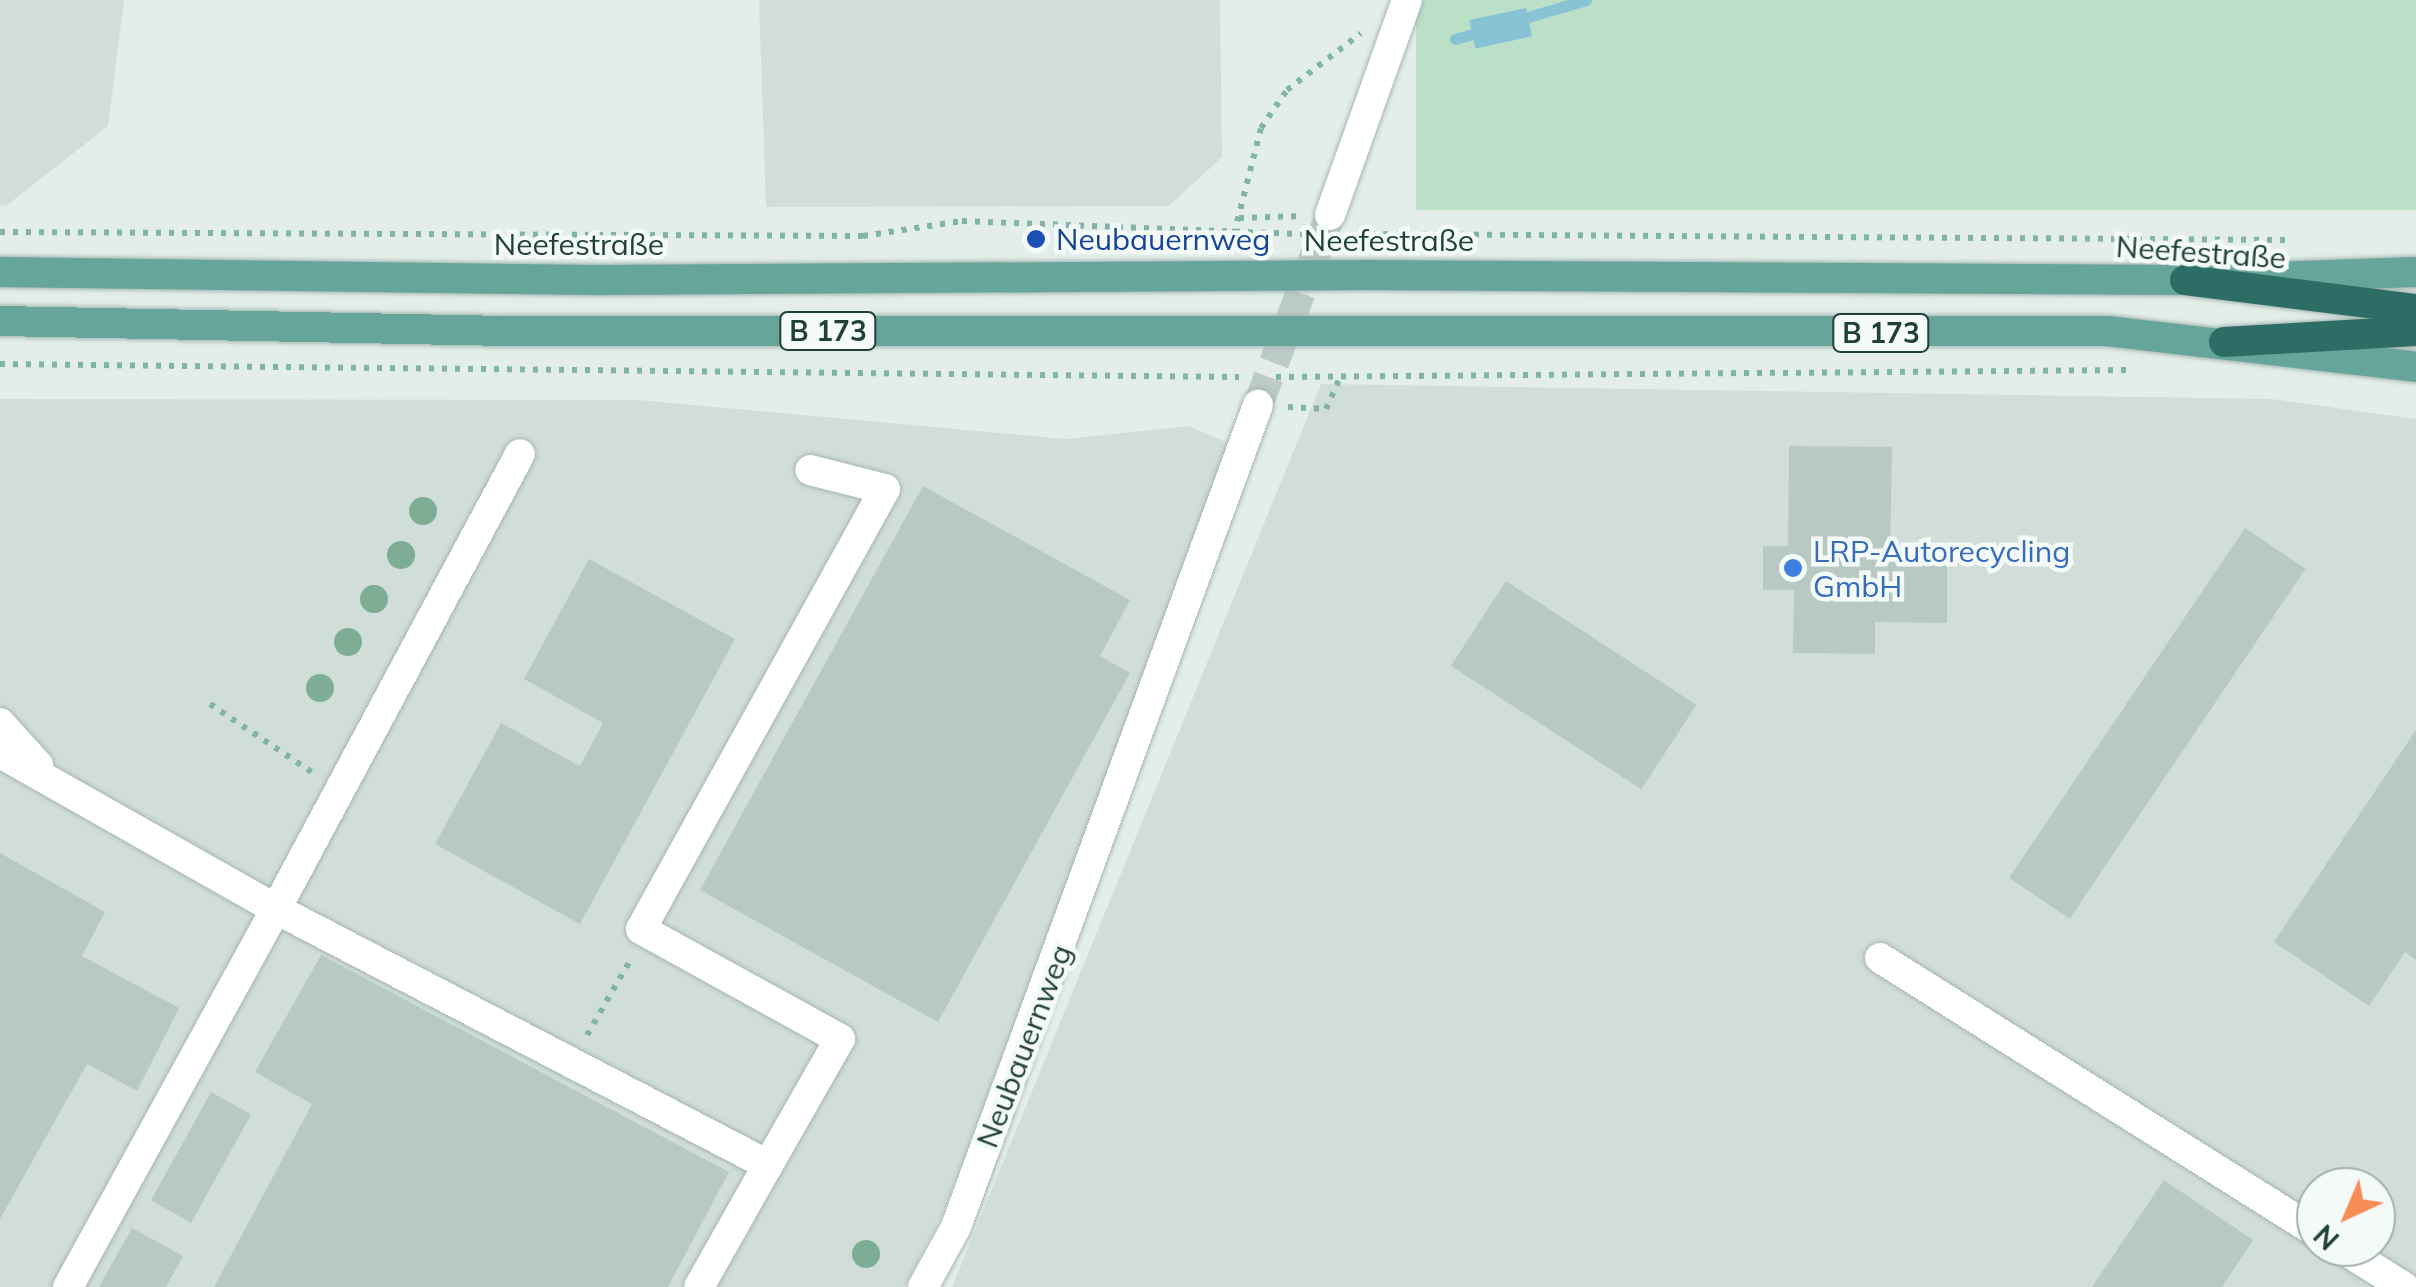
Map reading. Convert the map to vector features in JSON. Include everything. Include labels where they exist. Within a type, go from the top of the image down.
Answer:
[{"type":"highway","name":"Neefestraße","points":[[2185,280],[2416,309]]},
{"type":"highway","name":"B 173","points":[[2224,342],[2416,331]]},
{"type":"main road","name":"Neefestraße","points":[[0,272],[501,280],[2185,280]]},
{"type":"main road","name":"B 173","points":[[2185,280],[2416,272]]},
{"type":"main road","name":"B 173","points":[[0,321],[508,331],[2107,331],[2224,342]]},
{"type":"main road","points":[[2224,342],[2416,366]]},
{"type":"street","points":[[1330,228],[1342,183],[1404,9]]},
{"type":"street","name":"Neubauernweg","points":[[924,1287],[956,1227],[1258,405]]},
{"type":"street","points":[[68,1287],[342,792],[520,454]]},
{"type":"street","points":[[699,1287],[840,1039],[640,929],[885,488],[810,470]]},
{"type":"street","points":[[0,723],[58,789]]},
{"type":"street","points":[[0,753],[276,909],[768,1165]]},
{"type":"street","points":[[1880,958],[2296,1219]]},
{"type":"street","points":[[2372,1267],[2404,1287]]},
{"type":"path","points":[[1234,234],[1261,128],[1287,90],[1352,36],[1404,9]]},
{"type":"path","points":[[1239,218],[1303,216],[1315,180],[1342,183]]},
{"type":"path","points":[[0,232],[863,236],[1014,221],[1234,234],[1330,228],[2304,240]]},
{"type":"path","points":[[0,364],[1340,377],[2138,370]]},
{"type":"path","points":[[1258,405],[1326,409],[1340,377]]},
{"type":"path","points":[[210,704],[342,792]]},
{"type":"path","points":[[590,1030],[611,993]]},
{"type":"shaded area","points":[[0,0],[124,0],[108,126],[6,206],[0,205]]},
{"type":"shaded area","points":[[759,0],[1220,0],[1222,157],[1169,206],[766,207]]},
{"type":"shaded area","points":[[1321,384],[2272,399],[2416,419],[2416,1287],[952,1287]]},
{"type":"shaded area","points":[[0,399],[638,400],[1066,439],[1189,426],[1231,444],[945,1209],[904,1287],[0,1287]]},
{"type":"green space","points":[[1416,0],[2416,0],[2416,210],[1416,210]]},
{"type":"water","points":[[1526,8],[1532,36],[1475,48],[1469,20]]},
{"type":"building","points":[[1789,446],[1892,447],[1890,558],[1947,559],[1947,623],[1875,622],[1875,654],[1793,653],[1794,590],[1763,590],[1763,546],[1788,546]]},
{"type":"building","points":[[923,486],[1130,600],[1100,656],[1130,673],[938,1022],[700,890]]},
{"type":"building","points":[[2245,528],[2306,569],[2070,919],[2009,878]]},
{"type":"building","points":[[589,559],[735,639],[580,924],[435,844],[501,723],[580,766],[603,723],[524,679]]},
{"type":"building","points":[[1506,581],[1696,705],[1641,789],[1451,666]]},
{"type":"building","points":[[2416,730],[2416,960],[2405,952],[2369,1006],[2274,942]]},
{"type":"building","points":[[0,853],[105,912],[82,956],[179,1008],[137,1091],[87,1064],[0,1219]]},
{"type":"building","points":[[321,955],[729,1172],[668,1287],[214,1287],[312,1104],[255,1072]]},
{"type":"building","points":[[211,1092],[251,1114],[191,1223],[151,1200]]},
{"type":"building","points":[[2164,1180],[2253,1240],[2222,1287],[2092,1287]]},
{"type":"building","points":[[132,1228],[183,1256],[166,1287],[99,1287]]},
{"type":"waterway","points":[[1514,21],[1586,0]]},
{"type":"waterway","points":[[1455,39],[1486,30]]},
{"type":"tunnel","points":[[1258,405],[1330,215]]},
{"type":"place","name":"Neubauernweg","points":[[1036,239]]},
{"type":"place","name":"LRP-Autorecycling GmbH","points":[[1793,568]]}]
